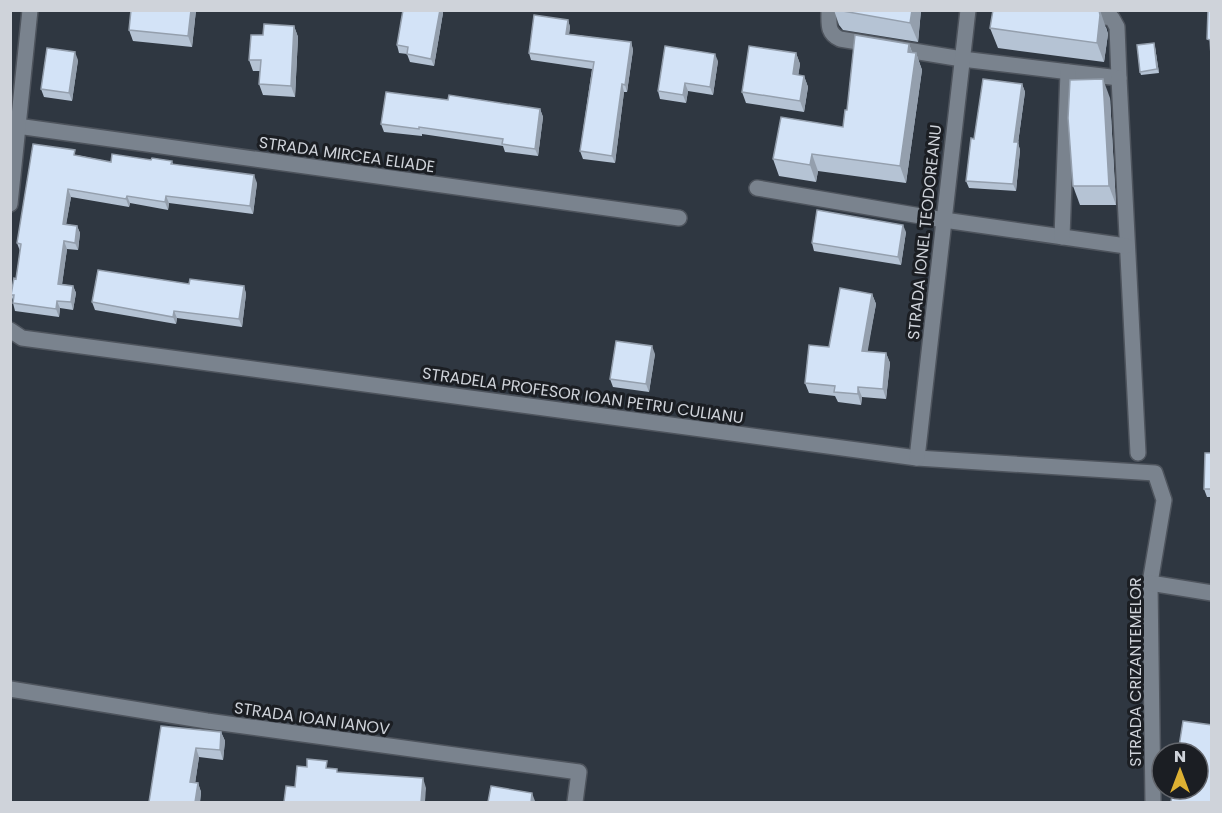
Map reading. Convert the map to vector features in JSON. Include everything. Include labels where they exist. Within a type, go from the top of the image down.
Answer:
[{"type":"street","points":[[10,204],[15,126],[30,10]]},
{"type":"street","points":[[830,10],[828,28],[832,36],[840,39],[962,59],[1119,78]]},
{"type":"street","name":"STRADA IONEL TEODOREANU","points":[[917,459],[968,10]]},
{"type":"street","points":[[1062,10],[1112,18],[1117,27],[1138,453]]},
{"type":"street","points":[[1062,237],[1068,72]]},
{"type":"street","name":"STRADA MIRCEA ELIADE","points":[[15,126],[679,218]]},
{"type":"street","points":[[757,188],[944,220],[1126,246]]},
{"type":"street","name":"STRADELA PROFESOR IOAN PETRU CULIANU","points":[[10,330],[22,338],[917,459],[1155,472]]},
{"type":"street","name":"STRADA CRIZANTEMELOR","points":[[1153,802],[1150,583],[1164,500],[1155,472]]},
{"type":"street","points":[[1150,583],[1212,592]]},
{"type":"street","name":"STRADA IOAN IANOV","points":[[10,689],[207,722],[579,772],[575,802]]},
{"type":"building","points":[[131,10],[191,10],[188,36],[129,30]]},
{"type":"building","points":[[403,10],[440,10],[431,59],[407,54],[408,47],[397,45]]},
{"type":"building","points":[[837,10],[912,10],[910,23]]},
{"type":"building","points":[[993,10],[1099,10],[1097,43],[990,28]]},
{"type":"building","points":[[1208,10],[1212,10],[1212,71],[1210,40],[1207,39]]},
{"type":"building","points":[[534,15],[568,20],[566,34],[631,42],[625,85],[622,84],[612,156],[580,151],[594,62],[529,53]]},
{"type":"building","points":[[264,24],[294,26],[291,86],[259,84],[261,60],[249,60],[251,35],[263,35]]},
{"type":"building","points":[[855,35],[909,44],[908,52],[916,53],[900,166],[812,154],[810,165],[773,159],[781,117],[843,127]]},
{"type":"building","points":[[1154,43],[1157,69],[1140,72],[1137,45]]},
{"type":"building","points":[[665,46],[715,54],[710,87],[685,83],[683,95],[658,91]]},
{"type":"building","points":[[749,46],[796,53],[793,74],[804,76],[800,101],[742,92]]},
{"type":"building","points":[[47,48],[75,52],[69,93],[41,89]]},
{"type":"building","points":[[983,79],[1022,84],[1014,142],[1018,142],[1013,184],[966,181],[971,138],[974,139]]},
{"type":"building","points":[[1103,79],[1109,186],[1073,186],[1068,118],[1070,80]]},
{"type":"building","points":[[386,92],[448,100],[449,95],[540,109],[535,149],[502,144],[503,139],[381,124]]},
{"type":"building","points":[[33,144],[75,150],[74,155],[111,162],[112,154],[151,160],[152,158],[172,161],[171,164],[254,175],[250,206],[166,196],[165,202],[127,196],[126,199],[68,189],[63,224],[77,226],[75,243],[64,241],[58,284],[73,286],[71,302],[57,301],[56,309],[13,303],[14,295],[11,295],[14,278],[16,279],[21,244],[17,243]]},
{"type":"building","points":[[817,210],[903,225],[898,257],[812,243]]},
{"type":"building","points":[[98,270],[189,284],[190,279],[244,286],[239,319],[174,311],[173,317],[92,302]]},
{"type":"building","points":[[840,288],[872,294],[862,351],[886,353],[883,389],[858,387],[858,394],[834,392],[835,386],[805,383],[809,345],[829,347]]},
{"type":"building","points":[[616,341],[652,346],[646,384],[610,379]]},
{"type":"building","points":[[1205,453],[1212,453],[1212,489],[1204,489]]},
{"type":"building","points":[[1183,721],[1212,725],[1212,802],[1171,802],[1210,801],[1210,741],[1180,741]]},
{"type":"building","points":[[161,726],[221,732],[220,750],[196,748],[190,782],[198,783],[195,802],[149,802]]},
{"type":"building","points":[[307,759],[327,761],[326,768],[337,769],[337,772],[423,778],[421,802],[284,802],[286,786],[295,787],[297,766],[307,767]]},
{"type":"building","points":[[491,786],[532,793],[531,802],[488,802]]}]
